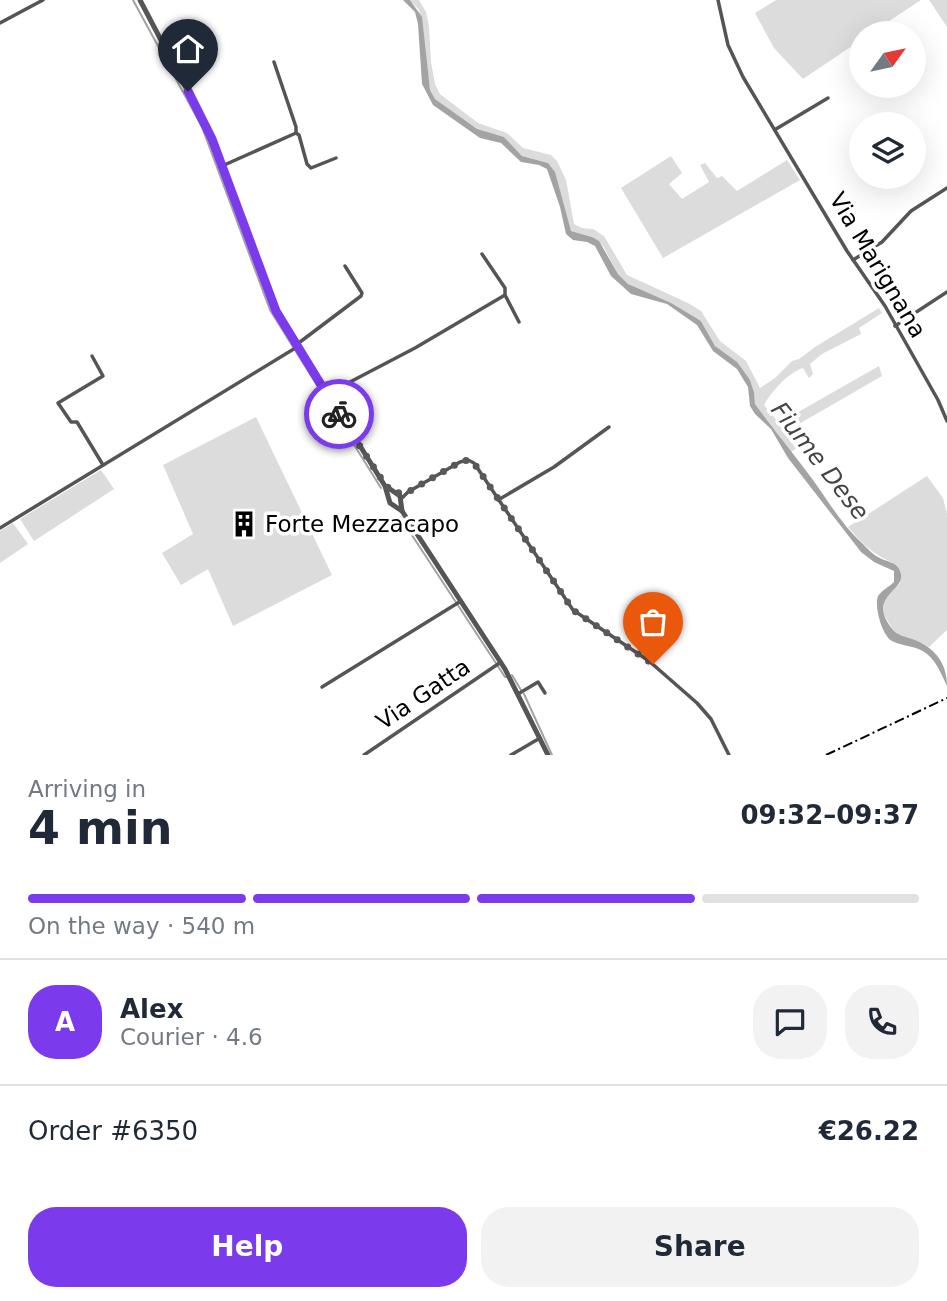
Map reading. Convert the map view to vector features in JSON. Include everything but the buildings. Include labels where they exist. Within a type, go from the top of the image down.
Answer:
[{"type":"street","points":[[0,23],[43,0]]},
{"type":"street","name":"Via Gatta","points":[[140,0],[200,113],[273,304],[326,394],[386,486],[398,498],[402,511],[518,694],[548,755]]},
{"type":"street","name":"Via Marignana","points":[[718,0],[723,31],[734,59],[853,260],[869,281],[939,400],[947,421]]},
{"type":"street","points":[[274,62],[307,164],[311,168],[336,158]]},
{"type":"street","points":[[776,130],[828,98]]},
{"type":"street","points":[[222,166],[296,133]]},
{"type":"street","points":[[853,260],[882,242],[911,211],[947,188]]},
{"type":"street","points":[[482,254],[505,288],[505,295],[519,322]]},
{"type":"street","points":[[0,528],[291,351],[361,296],[362,293],[345,266]]},
{"type":"street","points":[[895,326],[947,292]]},
{"type":"street","points":[[326,394],[408,352],[505,295]]},
{"type":"street","points":[[92,356],[103,376],[58,403],[71,422],[77,422],[103,465]]},
{"type":"street","points":[[498,500],[554,467],[609,427]]},
{"type":"street","points":[[389,496],[398,498],[460,462],[468,460],[476,465],[573,610],[653,664],[701,707],[711,719],[729,755]]},
{"type":"street","name":"Via Gatta","points":[[386,486],[389,501],[398,498]]},
{"type":"street","points":[[322,687],[458,602]]},
{"type":"street","name":"Via Gatta","points":[[364,755],[498,664]]},
{"type":"street","points":[[518,694],[538,682],[545,693]]},
{"type":"street","points":[[511,755],[540,738]]},
{"type":"shaded area","points":[[403,0],[410,0],[422,17],[430,90],[435,99],[477,129],[504,137],[522,156],[548,163],[555,172],[571,231],[599,241],[618,274],[628,284],[671,303],[701,321],[715,346],[737,362],[750,380],[755,404],[842,521],[872,553],[893,563],[900,571],[899,584],[885,601],[885,618],[895,632],[920,642],[938,656],[945,670],[947,686],[936,664],[927,654],[888,638],[880,620],[877,601],[878,596],[894,582],[894,571],[874,562],[861,552],[788,458],[771,429],[755,414],[750,406],[748,387],[737,369],[713,351],[697,325],[667,304],[631,294],[611,276],[595,246],[573,240],[566,234],[547,169],[521,162],[501,143],[480,138],[433,105],[422,84],[415,12]]},
{"type":"shaded area","points":[[410,0],[419,0],[426,12],[431,62],[435,84],[440,94],[478,123],[507,133],[523,148],[551,155],[566,180],[574,224],[593,229],[604,236],[627,275],[701,311],[720,341],[746,361],[760,388],[792,361],[879,308],[882,313],[859,328],[861,334],[822,354],[810,364],[813,374],[809,378],[803,368],[776,388],[764,405],[779,423],[879,366],[882,376],[785,432],[796,449],[791,452],[755,404],[750,380],[715,346],[701,321],[628,284],[618,274],[603,246],[592,237],[571,231],[548,163],[522,156],[504,137],[477,130],[435,99],[430,90],[419,10]]},
{"type":"shaded area","points":[[776,0],[921,0],[889,21],[849,21],[849,48],[803,79],[774,48],[755,13]]},
{"type":"shaded area","points":[[929,0],[947,0],[947,27]]},
{"type":"shaded area","points":[[671,156],[682,173],[669,184],[682,199],[709,182],[700,165],[705,163],[717,178],[722,176],[737,191],[787,160],[800,180],[663,258],[621,188]]},
{"type":"shaded area","points":[[256,417],[332,575],[233,626],[208,569],[181,585],[162,553],[193,534],[163,465]]},
{"type":"shaded area","points":[[101,470],[114,489],[34,541],[20,519]]},
{"type":"shaded area","points":[[927,476],[943,498],[947,514],[947,630],[929,647],[895,633],[883,613],[884,600],[900,583],[893,563],[868,548],[848,527]]},
{"type":"shaded area","points":[[13,523],[28,544],[0,563],[0,531]]},
{"type":"waterway","points":[[133,0],[202,127],[270,310],[381,488]]},
{"type":"waterway","points":[[400,517],[507,677]]},
{"type":"waterway","points":[[512,675],[521,690]]},
{"type":"waterway","points":[[524,694],[552,755]]},
{"type":"railway","points":[[826,755],[947,698]]},
{"type":"way so far","points":[[339,414],[386,486],[396,493],[408,492],[460,462],[472,461],[573,610],[653,664]]},
{"type":"place","name":"Forte Mezzacapo","points":[[244,524]]},
{"type":"route","points":[[188,91],[212,139],[276,311],[339,414]]},
{"type":"water label","name":"Fiume Dese","points":[[820,461]]}]
